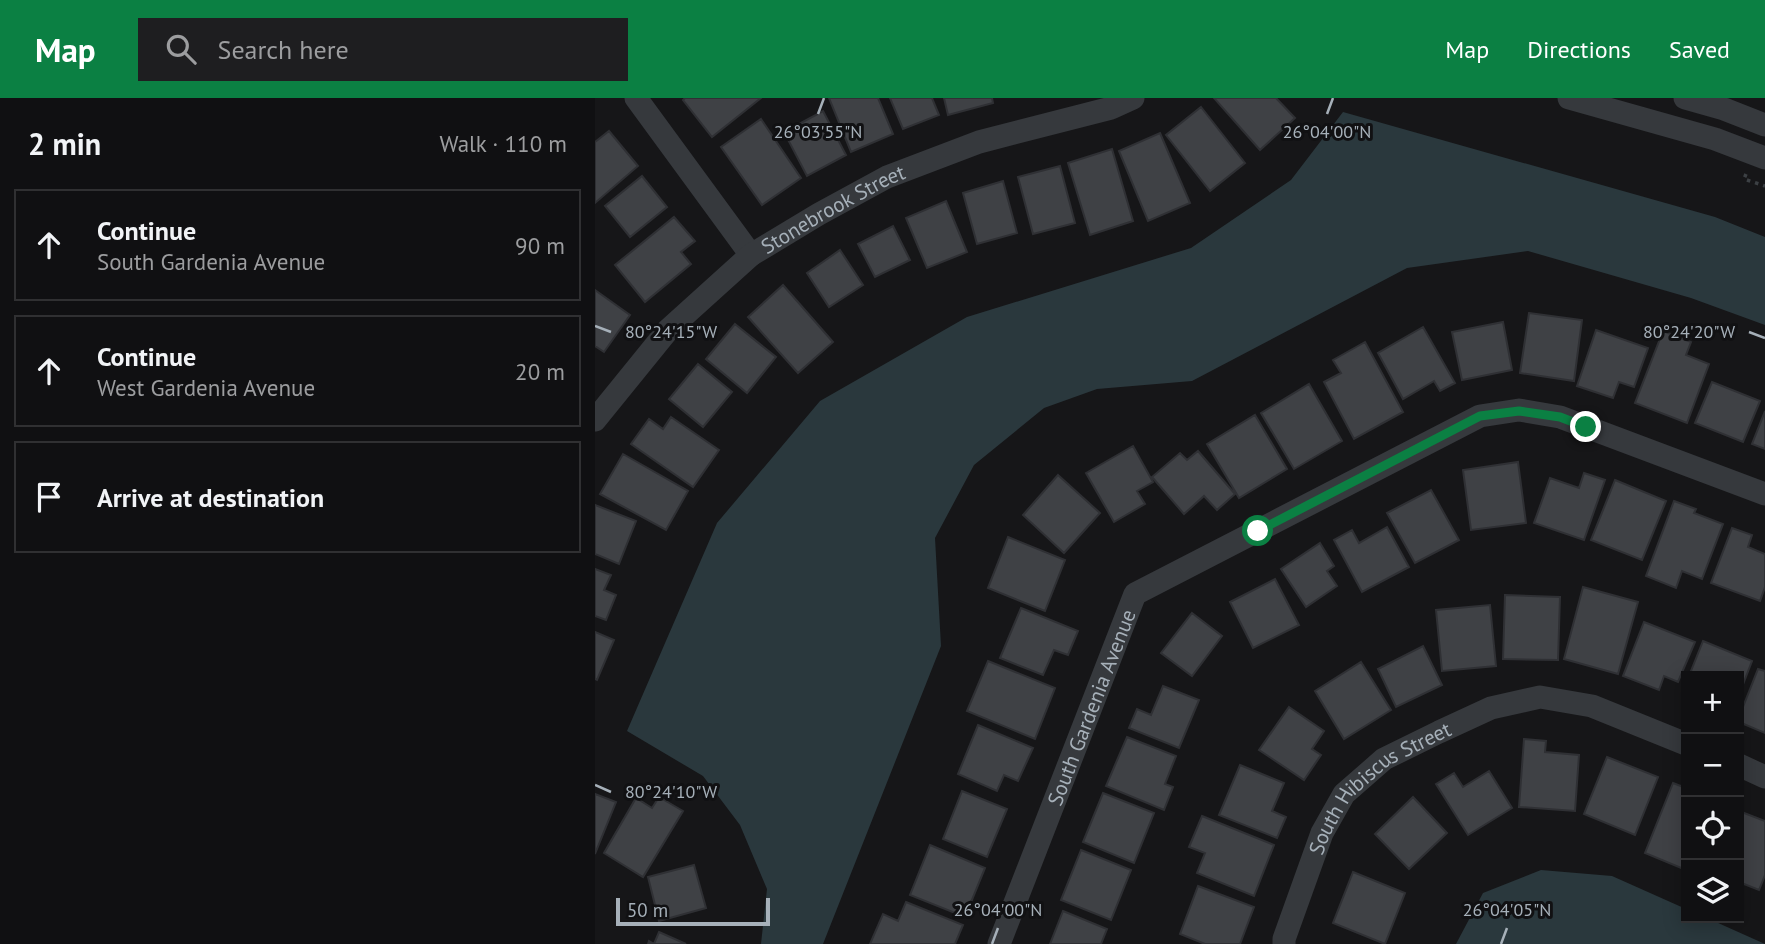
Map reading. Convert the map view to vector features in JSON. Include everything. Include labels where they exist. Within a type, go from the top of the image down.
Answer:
[{"type":"street","points":[[636,98],[751,255]]},
{"type":"street","name":"Stonebrook Street","points":[[595,420],[668,330],[751,255],[819,214],[887,177],[979,142],[1111,108],[1133,98]]},
{"type":"street","points":[[1569,98],[1714,139],[1757,162]]},
{"type":"street","points":[[1685,98],[1765,125]]},
{"type":"street","name":"South Gardenia Avenue","points":[[999,944],[1135,594],[1480,416],[1519,411],[1560,417],[1765,494]]},
{"type":"street","name":"South Hibiscus Street","points":[[1284,944],[1322,832],[1344,794],[1384,759],[1491,708],[1540,697],[1592,706],[1681,742]]},
{"type":"street","points":[[1744,767],[1765,777]]},
{"type":"path","points":[[1757,162],[1744,179],[1765,186]]},
{"type":"shaded area","points":[[1343,112],[1715,217],[1765,237],[1765,325],[1691,298],[1528,251],[1407,268],[1192,381],[1097,389],[1044,408],[974,465],[935,538],[941,646],[823,944],[761,944],[767,889],[740,825],[703,776],[627,731],[717,523],[820,401],[967,317],[1191,248],[1291,180]]},
{"type":"shaded area","points":[[1541,870],[1612,876],[1681,907],[1681,923],[1718,923],[1765,944],[1456,944],[1483,893]]},
{"type":"building","points":[[761,98],[712,137],[683,100]]},
{"type":"building","points":[[829,98],[878,98],[893,134],[851,152]]},
{"type":"building","points":[[890,98],[932,98],[939,115],[903,129]]},
{"type":"building","points":[[944,98],[992,98],[993,103],[948,115]]},
{"type":"building","points":[[1214,98],[1276,98],[1295,118],[1260,150]]},
{"type":"building","points":[[1201,107],[1245,163],[1210,191],[1166,135]]},
{"type":"building","points":[[823,111],[846,155],[807,176],[784,132]]},
{"type":"building","points":[[761,119],[801,178],[762,205],[721,147]]},
{"type":"building","points":[[609,131],[638,166],[595,203],[595,142]]},
{"type":"building","points":[[1160,133],[1190,203],[1148,221],[1119,151]]},
{"type":"building","points":[[1112,149],[1133,221],[1090,235],[1068,163]]},
{"type":"building","points":[[1060,166],[1075,223],[1033,234],[1018,177]]},
{"type":"building","points":[[642,176],[667,207],[630,237],[605,206]]},
{"type":"building","points":[[1003,181],[1017,233],[977,244],[963,193]]},
{"type":"building","points":[[946,201],[967,252],[927,268],[906,218]]},
{"type":"building","points":[[674,217],[695,241],[681,252],[691,264],[645,302],[615,265]]},
{"type":"building","points":[[893,226],[910,260],[875,277],[858,244]]},
{"type":"building","points":[[840,250],[863,285],[829,307],[807,273]]},
{"type":"building","points":[[783,285],[833,342],[798,373],[748,317]]},
{"type":"building","points":[[595,290],[630,315],[604,352],[595,346]]},
{"type":"building","points":[[1529,313],[1582,320],[1574,381],[1520,373]]},
{"type":"building","points":[[1503,322],[1512,370],[1462,380],[1452,332]]},
{"type":"building","points":[[735,324],[776,357],[747,393],[706,359]]},
{"type":"building","points":[[1423,327],[1455,383],[1440,391],[1434,381],[1403,399],[1378,353]]},
{"type":"building","points":[[1596,330],[1648,348],[1634,387],[1619,382],[1613,398],[1577,386]]},
{"type":"building","points":[[1663,331],[1691,342],[1686,355],[1709,364],[1687,423],[1635,403]]},
{"type":"building","points":[[1365,342],[1403,412],[1354,439],[1324,382],[1341,373],[1333,360]]},
{"type":"building","points":[[698,364],[732,392],[703,427],[669,399]]},
{"type":"building","points":[[1712,382],[1760,401],[1743,442],[1695,423]]},
{"type":"building","points":[[1309,384],[1342,441],[1294,469],[1261,413]]},
{"type":"building","points":[[1765,411],[1765,449],[1752,444]]},
{"type":"building","points":[[1255,415],[1287,469],[1239,498],[1207,444]]},
{"type":"building","points":[[671,417],[719,450],[693,487],[631,444],[649,419],[663,429]]},
{"type":"building","points":[[1133,446],[1153,482],[1137,491],[1145,504],[1114,522],[1086,473]]},
{"type":"building","points":[[1198,451],[1235,494],[1217,510],[1204,496],[1184,514],[1152,477],[1180,453],[1187,460]]},
{"type":"building","points":[[623,454],[688,491],[666,530],[600,494]]},
{"type":"building","points":[[1518,462],[1526,523],[1471,530],[1463,470]]},
{"type":"building","points":[[1584,473],[1605,480],[1584,540],[1534,523],[1550,478],[1579,488]]},
{"type":"building","points":[[1058,475],[1100,513],[1064,553],[1023,515]]},
{"type":"building","points":[[1615,480],[1666,501],[1642,560],[1591,540]]},
{"type":"building","points":[[1431,490],[1459,540],[1415,563],[1387,513]]},
{"type":"building","points":[[1674,501],[1696,509],[1694,513],[1723,524],[1702,579],[1682,571],[1676,588],[1646,576]]},
{"type":"building","points":[[595,505],[636,521],[619,564],[595,554]]},
{"type":"building","points":[[1387,527],[1409,567],[1362,592],[1334,540],[1352,530],[1359,543]]},
{"type":"building","points":[[1732,528],[1752,535],[1748,547],[1765,554],[1765,587],[1760,601],[1711,583]]},
{"type":"building","points":[[1008,537],[1065,560],[1045,611],[988,588]]},
{"type":"building","points":[[1320,543],[1334,566],[1327,571],[1337,586],[1306,607],[1281,569]]},
{"type":"building","points":[[595,569],[611,575],[604,590],[616,595],[606,620],[595,616]]},
{"type":"building","points":[[1275,579],[1299,625],[1253,648],[1230,602]]},
{"type":"building","points":[[1583,587],[1638,602],[1618,674],[1564,659]]},
{"type":"building","points":[[1505,595],[1560,597],[1558,660],[1503,659]]},
{"type":"building","points":[[1490,605],[1496,666],[1442,671],[1436,610]]},
{"type":"building","points":[[1021,608],[1078,631],[1068,655],[1054,650],[1043,675],[1000,658]]},
{"type":"building","points":[[1192,613],[1222,636],[1192,676],[1161,653]]},
{"type":"building","points":[[1644,622],[1695,642],[1678,682],[1664,676],[1659,690],[1623,676]]},
{"type":"building","points":[[595,632],[614,640],[597,680],[595,679]]},
{"type":"building","points":[[1703,641],[1752,661],[1744,682],[1744,671],[1691,671]]},
{"type":"building","points":[[1423,646],[1442,685],[1396,707],[1378,669]]},
{"type":"building","points":[[988,661],[1055,688],[1035,739],[967,711]]},
{"type":"building","points":[[1361,662],[1391,710],[1344,739],[1315,691]]},
{"type":"building","points":[[1758,669],[1765,671],[1765,733],[1744,724],[1744,704]]},
{"type":"building","points":[[1163,686],[1199,700],[1179,748],[1129,728],[1137,709],[1151,715]]},
{"type":"building","points":[[1289,707],[1324,731],[1312,749],[1321,755],[1304,780],[1259,750]]},
{"type":"building","points":[[978,725],[1033,748],[1018,781],[1004,775],[997,791],[958,774]]},
{"type":"building","points":[[1127,737],[1176,756],[1165,784],[1173,787],[1164,810],[1106,786]]},
{"type":"building","points":[[1524,739],[1546,741],[1545,752],[1579,755],[1575,811],[1519,807]]},
{"type":"building","points":[[1607,757],[1658,777],[1635,835],[1584,814]]},
{"type":"building","points":[[1240,765],[1284,783],[1272,811],[1286,817],[1277,838],[1219,815]]},
{"type":"building","points":[[1489,771],[1512,808],[1468,835],[1436,784],[1454,773],[1463,787]]},
{"type":"building","points":[[1673,783],[1681,786],[1681,868],[1645,853]]},
{"type":"building","points":[[962,791],[1007,809],[987,857],[943,839]]},
{"type":"building","points":[[1103,793],[1154,813],[1134,863],[1083,842]]},
{"type":"building","points":[[595,794],[616,802],[595,854]]},
{"type":"building","points":[[659,797],[683,811],[643,877],[604,853],[636,798],[652,808]]},
{"type":"building","points":[[1413,797],[1447,833],[1409,869],[1375,834]]},
{"type":"building","points":[[1744,813],[1765,821],[1765,875],[1759,890],[1744,884]]},
{"type":"building","points":[[1202,816],[1274,845],[1254,896],[1197,873],[1205,853],[1189,847]]},
{"type":"building","points":[[930,845],[985,868],[965,917],[910,895]]},
{"type":"building","points":[[1081,850],[1131,870],[1111,920],[1061,900]]},
{"type":"building","points":[[694,865],[706,908],[659,921],[648,877]]},
{"type":"building","points":[[1353,872],[1405,893],[1385,944],[1333,923]]},
{"type":"building","points":[[1198,886],[1254,907],[1240,944],[1205,944],[1180,934]]},
{"type":"building","points":[[906,902],[963,925],[955,944],[870,944],[883,914],[898,921]]},
{"type":"building","points":[[1063,911],[1107,929],[1101,944],[1050,944]]},
{"type":"building","points":[[659,932],[686,944],[654,944]]},
{"type":"route","points":[[1258,531],[1480,416],[1519,411],[1560,417],[1586,427]]}]
